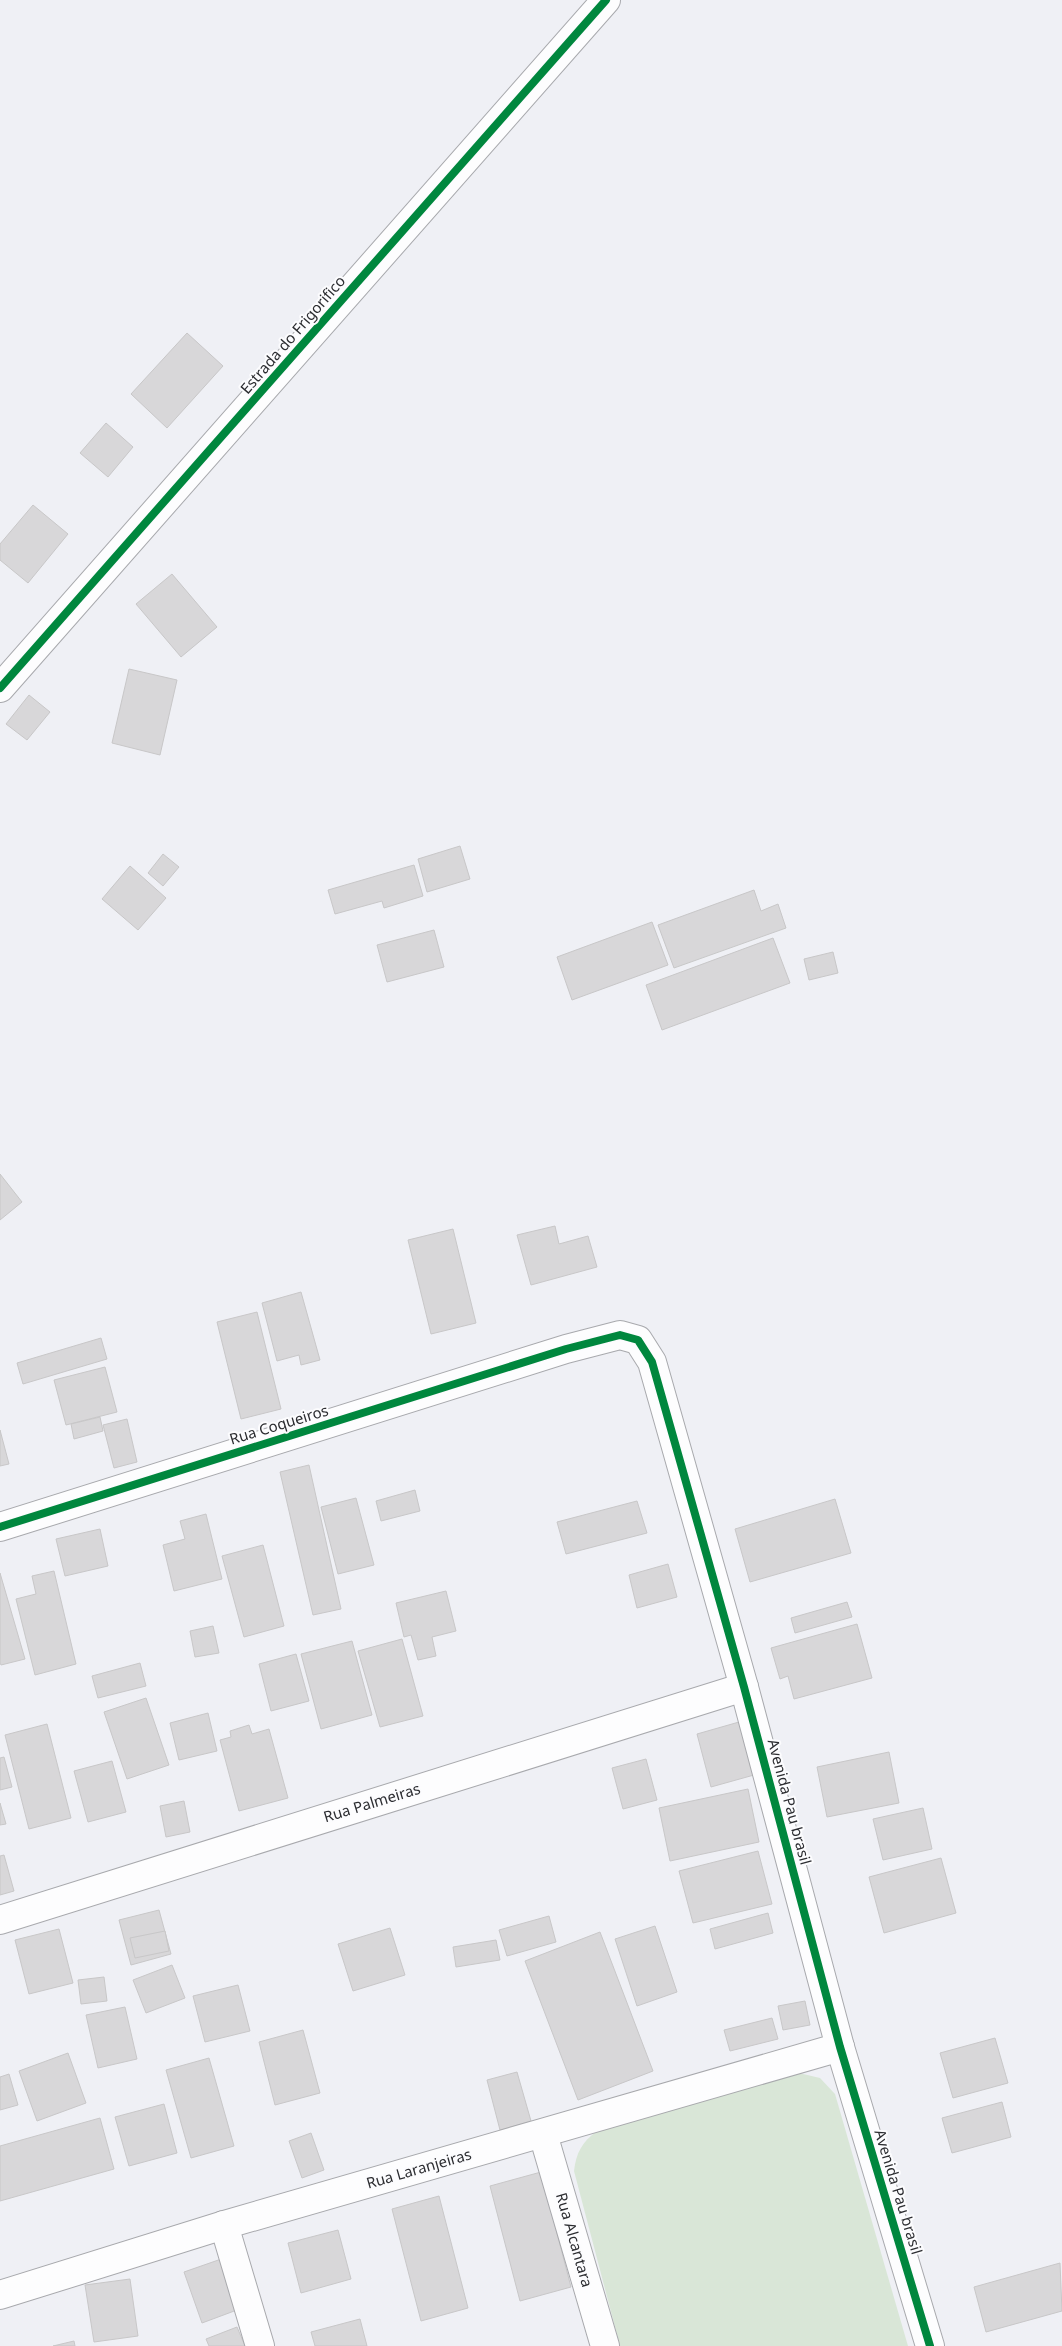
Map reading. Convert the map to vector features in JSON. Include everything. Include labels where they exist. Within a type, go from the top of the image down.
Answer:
[{"type":"street","name":"Estrada do Frigorifico","points":[[0,688],[606,0]]},
{"type":"street","name":"Avenida Pau brasil","points":[[566,1349],[620,1335],[638,1340],[652,1362],[744,1687],[840,2047],[930,2346]]},
{"type":"street","name":"Rua Coqueiros","points":[[0,1527],[566,1349]]},
{"type":"street","name":"Rua Palmeiras","points":[[0,1920],[744,1687]]},
{"type":"street","name":"Rua Laranjeiras","points":[[0,2296],[224,2225],[840,2047]]},
{"type":"street","name":"Rua Alcantara","points":[[543,2134],[605,2346]]},
{"type":"street","points":[[224,2225],[260,2346]]},
{"type":"green space","points":[[799,2073],[820,2078],[835,2094],[908,2346],[620,2346],[574,2171],[578,2153],[587,2139],[597,2131]]},
{"type":"building","points":[[187,333],[223,366],[167,428],[131,394]]},
{"type":"building","points":[[106,423],[133,447],[108,477],[80,453]]},
{"type":"building","points":[[33,505],[68,534],[28,583],[0,560],[0,544]]},
{"type":"building","points":[[172,574],[217,627],[181,657],[136,604]]},
{"type":"building","points":[[129,669],[177,680],[160,755],[112,743]]},
{"type":"building","points":[[29,695],[50,712],[27,740],[6,724]]},
{"type":"building","points":[[460,846],[470,879],[427,892],[418,859]]},
{"type":"building","points":[[163,854],[179,867],[163,886],[148,873]]},
{"type":"building","points":[[414,865],[423,896],[384,908],[382,901],[335,914],[328,890]]},
{"type":"building","points":[[130,866],[166,898],[138,930],[102,899]]},
{"type":"building","points":[[754,890],[761,911],[778,904],[786,928],[674,968],[658,925]]},
{"type":"building","points":[[652,922],[668,965],[572,1000],[557,957]]},
{"type":"building","points":[[434,930],[444,967],[387,982],[377,945]]},
{"type":"building","points":[[773,938],[790,983],[662,1030],[646,985]]},
{"type":"building","points":[[833,952],[838,973],[809,980],[804,959]]},
{"type":"building","points":[[0,1174],[22,1202],[0,1220]]},
{"type":"building","points":[[555,1226],[559,1244],[588,1236],[597,1267],[531,1285],[517,1235]]},
{"type":"building","points":[[453,1229],[476,1323],[431,1334],[408,1240]]},
{"type":"building","points":[[301,1292],[320,1360],[301,1365],[299,1355],[277,1361],[262,1303]]},
{"type":"building","points":[[257,1312],[281,1409],[241,1419],[217,1322]]},
{"type":"building","points":[[101,1338],[107,1359],[23,1384],[17,1363]]},
{"type":"building","points":[[105,1367],[117,1412],[66,1425],[54,1380]]},
{"type":"building","points":[[100,1417],[103,1431],[74,1439],[71,1424]]},
{"type":"building","points":[[127,1419],[137,1462],[114,1468],[103,1425]]},
{"type":"building","points":[[0,1430],[9,1464],[0,1466]]},
{"type":"building","points":[[309,1465],[341,1609],[313,1615],[280,1472]]},
{"type":"building","points":[[415,1490],[420,1511],[381,1521],[376,1501]]},
{"type":"building","points":[[356,1498],[374,1565],[338,1574],[321,1507]]},
{"type":"building","points":[[835,1499],[851,1553],[750,1582],[735,1529]]},
{"type":"building","points":[[637,1501],[647,1533],[566,1554],[557,1522]]},
{"type":"building","points":[[206,1514],[222,1579],[174,1591],[163,1545],[185,1539],[180,1521]]},
{"type":"building","points":[[100,1529],[108,1566],[65,1576],[56,1539]]},
{"type":"building","points":[[263,1545],[284,1626],[244,1637],[222,1556]]},
{"type":"building","points":[[668,1564],[677,1597],[637,1608],[629,1575]]},
{"type":"building","points":[[54,1571],[76,1664],[35,1675],[16,1599],[36,1594],[32,1576]]},
{"type":"building","points":[[0,1573],[25,1659],[1,1665],[0,1663]]},
{"type":"building","points":[[446,1591],[456,1631],[432,1637],[436,1656],[418,1660],[411,1635],[404,1637],[396,1603]]},
{"type":"building","points":[[847,1602],[852,1617],[795,1633],[791,1618]]},
{"type":"building","points":[[857,1624],[872,1678],[794,1699],[788,1676],[780,1679],[771,1648]]},
{"type":"building","points":[[213,1626],[219,1653],[195,1657],[190,1631]]},
{"type":"building","points":[[402,1639],[423,1716],[380,1727],[358,1651]]},
{"type":"building","points":[[352,1641],[372,1715],[321,1729],[301,1654]]},
{"type":"building","points":[[296,1654],[309,1701],[271,1711],[259,1664]]},
{"type":"building","points":[[140,1663],[146,1686],[98,1698],[92,1676]]},
{"type":"building","points":[[146,1698],[169,1765],[127,1779],[104,1712]]},
{"type":"building","points":[[208,1713],[217,1751],[179,1760],[170,1723]]},
{"type":"building","points":[[739,1722],[754,1775],[711,1787],[697,1734]]},
{"type":"building","points":[[47,1724],[71,1818],[29,1829],[5,1735]]},
{"type":"building","points":[[249,1725],[252,1734],[269,1729],[288,1798],[239,1811],[220,1740],[231,1737],[230,1731]]},
{"type":"building","points":[[889,1752],[899,1803],[827,1817],[817,1767]]},
{"type":"building","points":[[4,1757],[12,1787],[0,1790],[0,1758]]},
{"type":"building","points":[[646,1759],[657,1800],[623,1809],[612,1768]]},
{"type":"building","points":[[112,1761],[126,1812],[88,1822],[74,1771]]},
{"type":"building","points":[[748,1789],[759,1842],[670,1861],[659,1808]]},
{"type":"building","points":[[184,1801],[190,1832],[166,1837],[160,1806]]},
{"type":"building","points":[[0,1803],[6,1824],[0,1825]]},
{"type":"building","points":[[923,1808],[932,1849],[883,1860],[873,1819]]},
{"type":"building","points":[[758,1851],[772,1904],[693,1923],[679,1871]]},
{"type":"building","points":[[4,1855],[14,1891],[0,1895],[0,1856]]},
{"type":"building","points":[[941,1858],[956,1913],[884,1933],[869,1877]]},
{"type":"building","points":[[159,1910],[171,1954],[131,1965],[119,1920]]},
{"type":"building","points":[[768,1913],[773,1933],[715,1949],[710,1929]]},
{"type":"building","points":[[549,1916],[556,1942],[507,1956],[499,1930]]},
{"type":"building","points":[[655,1926],[677,1992],[637,2006],[615,1939]]},
{"type":"building","points":[[390,1928],[405,1975],[353,1991],[338,1944]]},
{"type":"building","points":[[59,1929],[73,1983],[29,1994],[15,1940]]},
{"type":"building","points":[[165,1931],[169,1951],[135,1958],[130,1938]]},
{"type":"building","points":[[600,1932],[653,2071],[578,2100],[525,1961]]},
{"type":"building","points":[[496,1940],[500,1960],[456,1967],[453,1947]]},
{"type":"building","points":[[172,1965],[185,1998],[146,2013],[133,1980]]},
{"type":"building","points":[[104,1977],[107,2001],[81,2004],[78,1980]]},
{"type":"building","points":[[238,1985],[250,2031],[205,2042],[193,1996]]},
{"type":"building","points":[[805,2001],[810,2025],[783,2030],[778,2006]]},
{"type":"building","points":[[125,2007],[137,2059],[98,2068],[86,2015]]},
{"type":"building","points":[[772,2018],[778,2039],[730,2051],[724,2030]]},
{"type":"building","points":[[303,2030],[320,2093],[275,2105],[259,2042]]},
{"type":"building","points":[[995,2038],[1008,2083],[953,2098],[940,2053]]},
{"type":"building","points":[[68,2053],[86,2103],[37,2121],[19,2071]]},
{"type":"building","points":[[209,2058],[234,2146],[191,2158],[166,2070]]},
{"type":"building","points":[[517,2072],[531,2121],[500,2130],[487,2080]]},
{"type":"building","points":[[9,2074],[18,2105],[0,2110],[0,2077]]},
{"type":"building","points":[[1002,2102],[1011,2137],[952,2153],[942,2118]]},
{"type":"building","points":[[164,2104],[177,2153],[129,2166],[115,2117]]},
{"type":"building","points":[[100,2118],[114,2169],[0,2201],[0,2146]]},
{"type":"building","points":[[311,2133],[324,2170],[302,2178],[289,2141]]},
{"type":"building","points":[[541,2172],[571,2287],[520,2301],[490,2186]]},
{"type":"building","points":[[439,2196],[468,2308],[421,2321],[392,2209]]},
{"type":"building","points":[[338,2230],[351,2279],[301,2293],[288,2243]]},
{"type":"building","points":[[227,2257],[245,2307],[202,2323],[184,2272]]},
{"type":"building","points":[[1060,2263],[1062,2311],[986,2332],[974,2287]]},
{"type":"building","points":[[130,2279],[138,2336],[94,2342],[85,2285]]},
{"type":"building","points":[[360,2319],[367,2346],[315,2346],[311,2332]]},
{"type":"building","points":[[237,2327],[245,2346],[209,2346],[206,2339]]},
{"type":"building","points":[[74,2341],[75,2346],[53,2346]]},
{"type":"cycle path","points":[[0,688],[606,0]]},
{"type":"cycle path","points":[[0,1527],[566,1349],[620,1335],[638,1340],[652,1362],[744,1687],[840,2047],[930,2346]]}]
